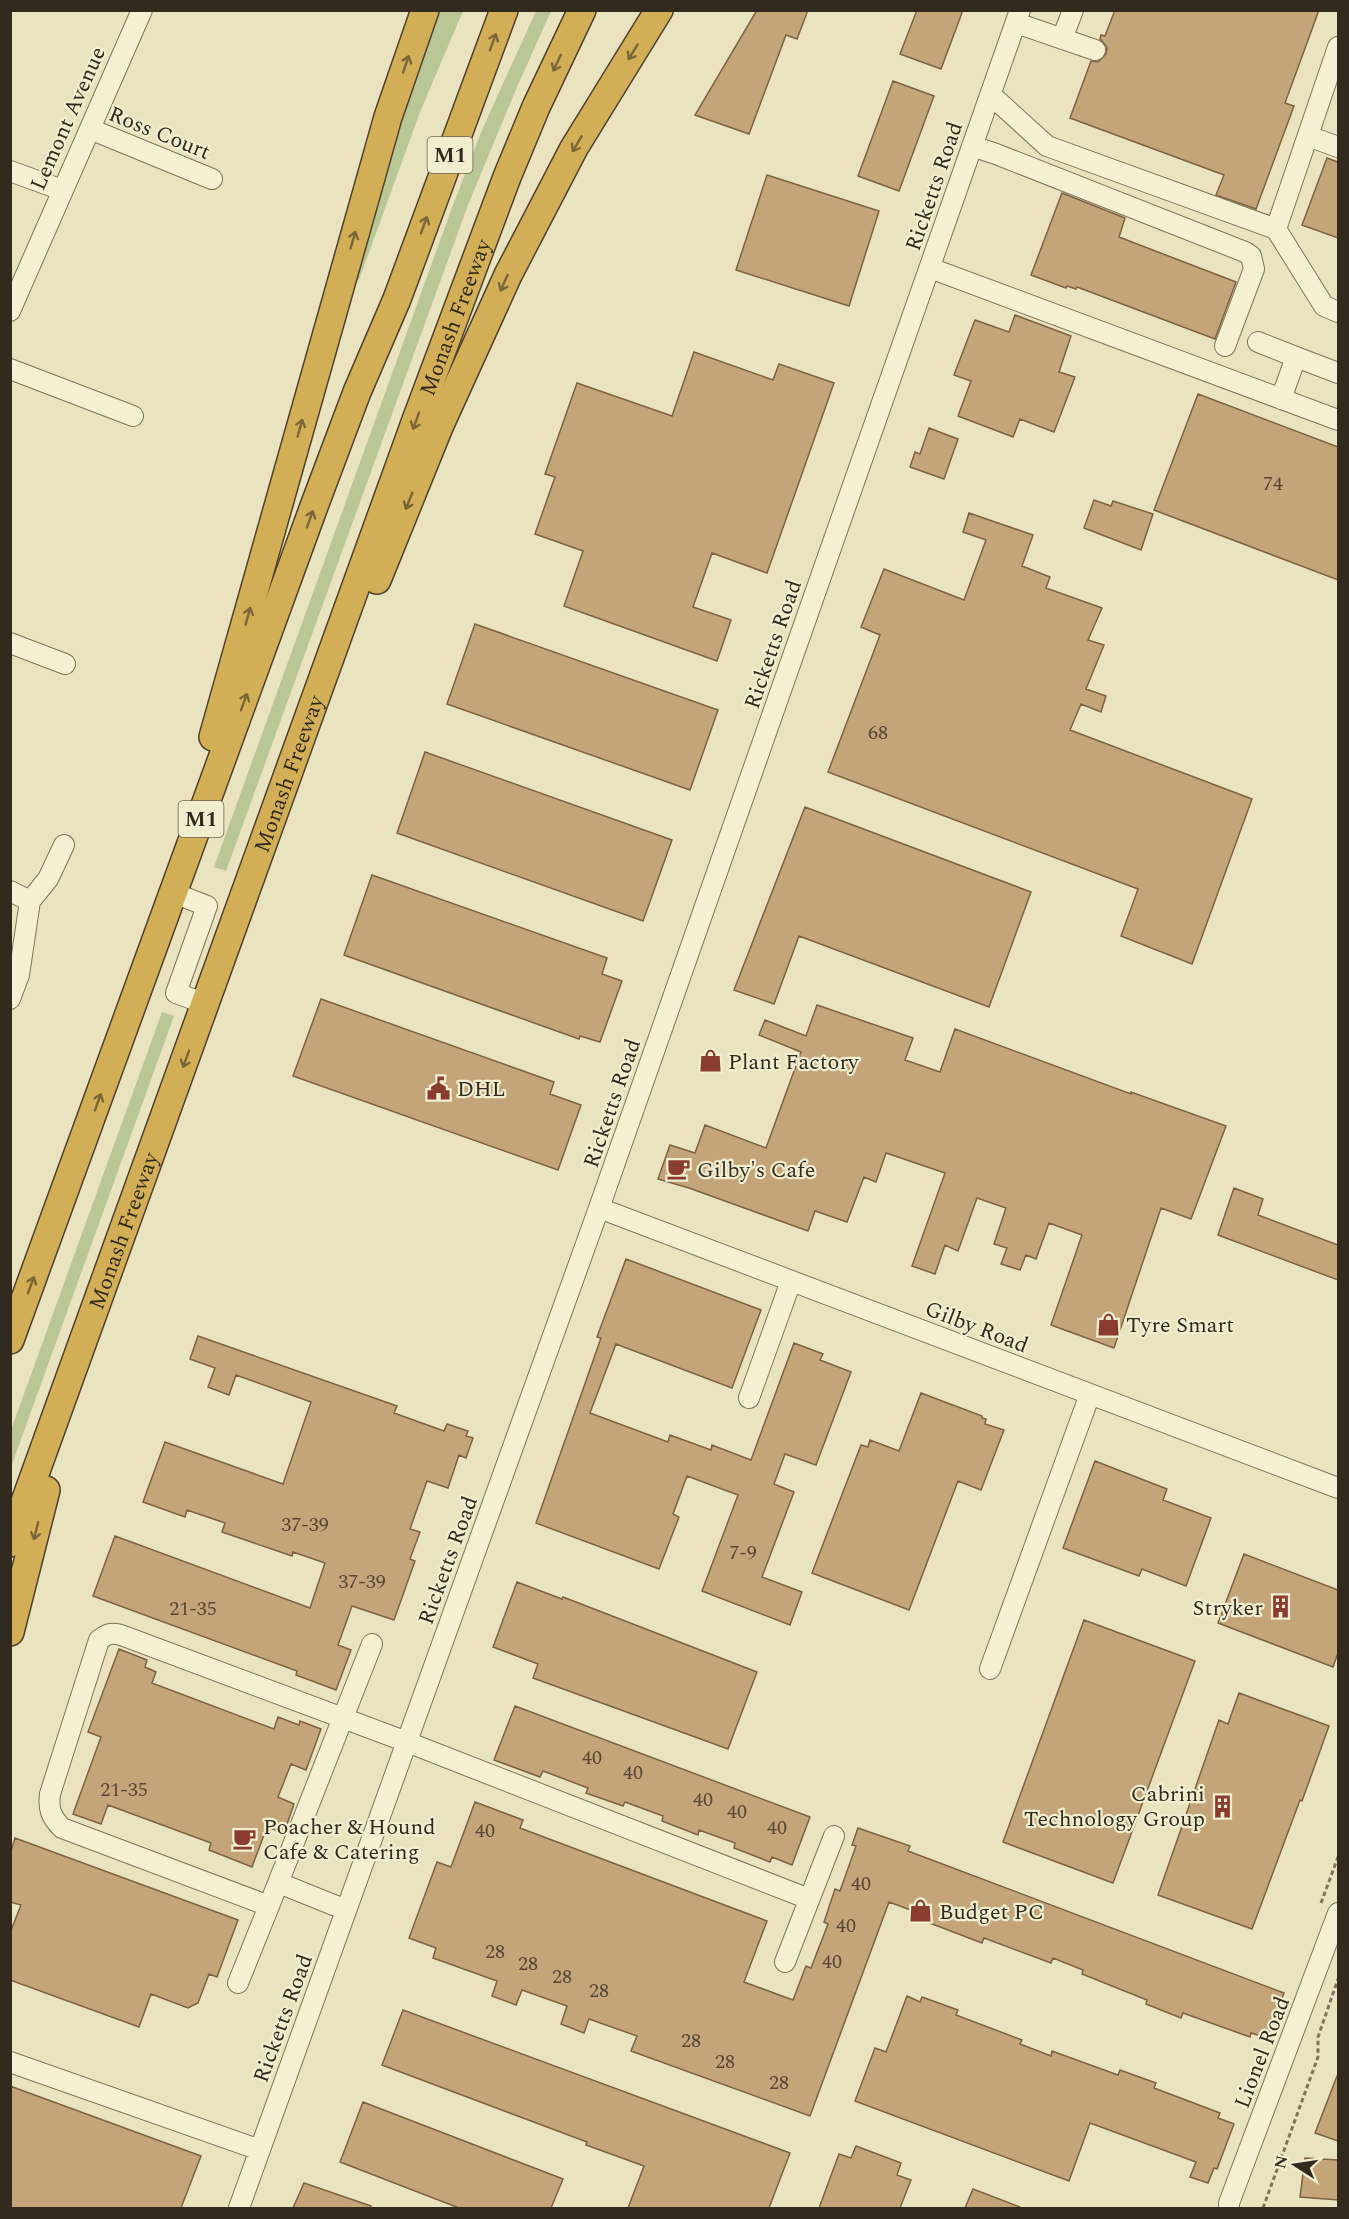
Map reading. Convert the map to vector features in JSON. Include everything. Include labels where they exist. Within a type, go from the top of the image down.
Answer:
[{"type":"highway","points":[[152,955],[381,140],[425,10]]},
{"type":"highway","name":"M1","points":[[10,1340],[321,488],[357,392],[397,299],[504,10]]},
{"type":"highway","name":"Monash Freeway","points":[[10,1543],[81,1352],[416,420],[507,177],[536,107],[582,10]]},
{"type":"highway","points":[[206,1004],[439,427],[508,275],[574,148],[659,10]]},
{"type":"highway","points":[[10,1632],[81,1352]]},
{"type":"street","name":"Lemont Avenue","points":[[10,311],[142,10]]},
{"type":"street","points":[[1062,39],[1073,10]]},
{"type":"street","points":[[1018,17],[1062,39],[1095,50]]},
{"type":"street","name":"Ricketts Road","points":[[239,2208],[599,1208],[1018,17]]},
{"type":"street","points":[[1275,229],[1338,47]]},
{"type":"street","points":[[991,94],[1047,146],[1275,229],[1324,306],[1338,312]]},
{"type":"street","name":"Ross Court","points":[[90,129],[212,179]]},
{"type":"street","points":[[1308,136],[1338,147]]},
{"type":"street","points":[[972,146],[1245,252],[1254,262],[1254,269],[1225,346]]},
{"type":"street","points":[[10,171],[62,190]]},
{"type":"street","points":[[930,268],[1338,420]]},
{"type":"street","points":[[1258,342],[1338,373]]},
{"type":"street","points":[[1281,399],[1296,357]]},
{"type":"street","points":[[10,369],[133,416]]},
{"type":"street","points":[[10,643],[65,664]]},
{"type":"street","points":[[10,999],[19,975],[30,900],[48,879],[64,845]]},
{"type":"street","points":[[10,891],[30,900]]},
{"type":"street","points":[[174,893],[207,906],[176,993],[206,1004]]},
{"type":"street","name":"Gilby Road","points":[[599,1208],[1338,1488]]},
{"type":"street","points":[[749,1398],[791,1281]]},
{"type":"street","points":[[990,1669],[1090,1394]]},
{"type":"street","points":[[269,1906],[62,1828],[52,1819],[49,1806],[50,1794],[99,1640],[105,1635],[113,1632],[407,1742],[809,1899]]},
{"type":"street","points":[[238,1983],[372,1644]]},
{"type":"street","points":[[785,1962],[834,1836]]},
{"type":"street","points":[[279,1883],[346,1910]]},
{"type":"street","name":"Lionel Road","points":[[1229,2208],[1338,1913]]},
{"type":"street","points":[[10,2062],[260,2150]]},
{"type":"path","points":[[1263,2208],[1318,2057],[1318,2037],[1338,1979]]},
{"type":"green space","points":[[436,11],[463,11],[420,112],[359,280],[352,278],[385,160]]},
{"type":"green space","points":[[536,11],[551,11],[468,205],[226,871],[214,867],[450,213],[482,130]]},
{"type":"green space","points":[[162,1012],[174,1016],[11,1467],[11,1430]]},
{"type":"building","points":[[757,10],[808,10],[797,39],[786,35],[749,134],[695,115]]},
{"type":"building","points":[[917,10],[963,10],[941,69],[900,54]]},
{"type":"building","points":[[1115,10],[1319,10],[1285,103],[1294,106],[1256,209],[1216,195],[1224,175],[1070,118],[1091,61],[1098,62],[1106,54],[1107,47],[1100,39],[1101,35],[1105,36]]},
{"type":"building","points":[[893,81],[934,96],[899,191],[858,176]]},
{"type":"building","points":[[1327,158],[1338,162],[1338,238],[1302,225]]},
{"type":"building","points":[[767,175],[879,211],[849,306],[736,270]]},
{"type":"building","points":[[1062,193],[1125,218],[1119,237],[1236,282],[1215,339],[1077,287],[1076,289],[1067,286],[1066,288],[1031,275]]},
{"type":"building","points":[[1015,315],[1071,336],[1059,372],[1075,377],[1054,432],[1020,419],[1013,437],[958,416],[971,381],[954,375],[975,320],[1009,332]]},
{"type":"building","points":[[694,352],[773,380],[779,364],[834,383],[767,573],[712,553],[693,607],[731,620],[717,661],[564,606],[583,551],[535,534],[555,477],[545,474],[577,383],[672,416]]},
{"type":"building","points":[[1198,394],[1338,447],[1338,580],[1154,510]]},
{"type":"building","points":[[929,428],[958,439],[944,479],[910,467],[915,452],[920,454]]},
{"type":"building","points":[[1094,500],[1111,506],[1113,501],[1153,514],[1141,550],[1084,528]]},
{"type":"building","points":[[969,513],[1033,535],[1022,566],[1050,577],[1046,588],[1102,608],[1088,640],[1104,645],[1086,689],[1106,696],[1101,712],[1081,704],[1070,730],[1252,799],[1192,964],[1121,936],[1138,889],[828,772],[880,635],[861,627],[884,569],[964,600],[986,540],[963,532]]},
{"type":"building","points":[[475,624],[718,710],[690,790],[447,704]]},
{"type":"building","points":[[425,752],[672,840],[643,921],[397,833]]},
{"type":"building","points":[[805,807],[1031,892],[989,1007],[799,936],[774,1004],[734,990]]},
{"type":"building","points":[[372,875],[607,958],[602,974],[622,981],[600,1042],[580,1036],[579,1039],[344,955]]},
{"type":"building","name":"DHL","points":[[321,999],[554,1082],[550,1094],[581,1105],[558,1170],[293,1076]]},
{"type":"building","points":[[817,1005],[913,1038],[905,1060],[940,1072],[955,1029],[1131,1094],[1131,1092],[1226,1126],[1191,1219],[1161,1208],[1114,1348],[1051,1325],[1082,1235],[1049,1223],[1036,1259],[1026,1255],[1020,1270],[1001,1264],[1007,1248],[994,1244],[1006,1208],[977,1198],[958,1251],[945,1245],[935,1274],[912,1266],[945,1173],[886,1153],[876,1182],[864,1177],[847,1222],[815,1211],[808,1231],[658,1179],[670,1145],[695,1153],[705,1125],[766,1148],[801,1052],[759,1035],[765,1020],[806,1036]]},
{"type":"building","points":[[1234,1188],[1263,1199],[1258,1215],[1338,1245],[1338,1280],[1218,1235]]},
{"type":"building","points":[[626,1259],[761,1310],[732,1388],[616,1344],[590,1413],[668,1442],[670,1435],[711,1450],[712,1445],[751,1460],[794,1343],[823,1354],[820,1360],[851,1372],[816,1465],[785,1454],[774,1484],[794,1492],[762,1577],[802,1592],[790,1625],[702,1591],[738,1495],[687,1476],[673,1514],[679,1517],[659,1569],[536,1523],[601,1338],[597,1337]]},
{"type":"building","points":[[198,1336],[397,1406],[394,1413],[444,1431],[447,1424],[468,1431],[466,1436],[473,1438],[466,1458],[459,1455],[448,1488],[427,1481],[410,1529],[420,1532],[410,1559],[415,1561],[394,1620],[352,1606],[338,1645],[351,1650],[336,1690],[296,1675],[297,1671],[93,1596],[115,1536],[310,1608],[325,1563],[293,1552],[292,1556],[222,1532],[225,1523],[187,1510],[185,1517],[143,1502],[165,1442],[283,1484],[311,1402],[236,1375],[229,1395],[208,1387],[215,1368],[190,1359]]},
{"type":"building","points":[[921,1393],[982,1416],[986,1419],[985,1424],[1004,1430],[981,1490],[958,1481],[909,1610],[812,1573],[861,1445],[868,1447],[870,1440],[899,1451]]},
{"type":"building","points":[[1095,1461],[1167,1489],[1163,1500],[1211,1518],[1186,1586],[1142,1569],[1139,1576],[1063,1548]]},
{"type":"building","name":"Stryker","points":[[1244,1554],[1338,1590],[1338,1653],[1333,1667],[1218,1623]]},
{"type":"building","points":[[517,1582],[562,1599],[563,1597],[757,1672],[728,1749],[533,1678],[538,1664],[493,1647]]},
{"type":"building","points":[[1084,1620],[1195,1661],[1113,1883],[1003,1842]]},
{"type":"building","points":[[119,1649],[147,1660],[145,1667],[156,1672],[152,1683],[274,1729],[278,1717],[299,1725],[300,1721],[321,1729],[306,1770],[291,1764],[278,1797],[294,1804],[284,1833],[267,1827],[252,1867],[209,1850],[211,1843],[108,1805],[101,1824],[73,1814],[101,1737],[88,1732]]},
{"type":"building","name":"Cabrini Technology Group","points":[[1239,1693],[1329,1726],[1252,1929],[1158,1895],[1219,1720],[1228,1724]]},
{"type":"building","points":[[515,1706],[810,1817],[792,1865],[772,1857],[770,1862],[734,1848],[735,1843],[699,1830],[698,1835],[662,1821],[663,1816],[625,1802],[623,1806],[586,1793],[588,1788],[543,1771],[540,1777],[494,1760]]},
{"type":"building","points":[[475,1802],[523,1820],[520,1828],[767,1921],[744,1982],[793,2000],[806,1966],[811,1968],[828,1924],[824,1922],[835,1889],[840,1891],[856,1846],[852,1845],[858,1828],[910,1846],[908,1851],[1284,1993],[1267,2038],[1251,2033],[1250,2037],[1183,2013],[1181,2018],[1146,2004],[1147,2000],[1082,1974],[1083,1970],[1053,1958],[1051,1963],[984,1938],[982,1943],[914,1917],[916,1912],[889,1902],[810,2116],[631,2051],[637,2036],[589,2019],[584,2033],[561,2024],[567,2006],[522,1990],[516,2005],[492,1996],[497,1981],[433,1958],[436,1948],[409,1938],[437,1862],[451,1867]]},
{"type":"building","points":[[15,1838],[238,1920],[217,1977],[209,1974],[198,2003],[188,2008],[151,1994],[139,2027],[10,1980],[10,1933],[21,1905],[10,1902],[10,1854]]},
{"type":"building","points":[[907,1996],[920,2002],[922,1997],[958,2010],[956,2015],[1022,2040],[1020,2044],[1051,2056],[1052,2051],[1118,2075],[1120,2070],[1156,2083],[1154,2088],[1220,2113],[1218,2118],[1234,2124],[1217,2169],[1214,2168],[1208,2183],[1190,2177],[1196,2162],[1090,2123],[1069,2181],[855,2101],[875,2048],[886,2052]]},
{"type":"building","points":[[403,2010],[790,2153],[769,2208],[628,2208],[644,2166],[586,2145],[587,2142],[382,2065]]},
{"type":"building","points":[[1338,2076],[1338,2141],[1315,2133]]},
{"type":"building","points":[[10,2086],[201,2156],[181,2208],[10,2208]]},
{"type":"building","points":[[363,2102],[563,2179],[551,2208],[459,2208],[340,2162]]},
{"type":"building","points":[[856,2146],[901,2163],[897,2175],[911,2180],[900,2208],[819,2208],[839,2154],[851,2158]]},
{"type":"building","points":[[1305,2158],[1338,2160],[1338,2200],[1300,2197]]},
{"type":"building","points":[[304,2183],[371,2206],[370,2208],[293,2208]]},
{"type":"building","points":[[973,2189],[1020,2207],[1020,2208],[965,2208]]},
{"type":"place","name":"Plant Factory","points":[[710,1061]]},
{"type":"place","name":"DHL","points":[[439,1088]]},
{"type":"place","name":"Gilby's Cafe","points":[[679,1169]]},
{"type":"place","name":"Tyre Smart","points":[[1108,1324]]},
{"type":"place","name":"Stryker","points":[[1281,1607]]},
{"type":"place","name":"Cabrini Technology Group","points":[[1223,1806]]},
{"type":"place","name":"Poacher & Hound Cafe & Catering","points":[[245,1839]]},
{"type":"place","name":"Budget PC","points":[[921,1911]]}]
